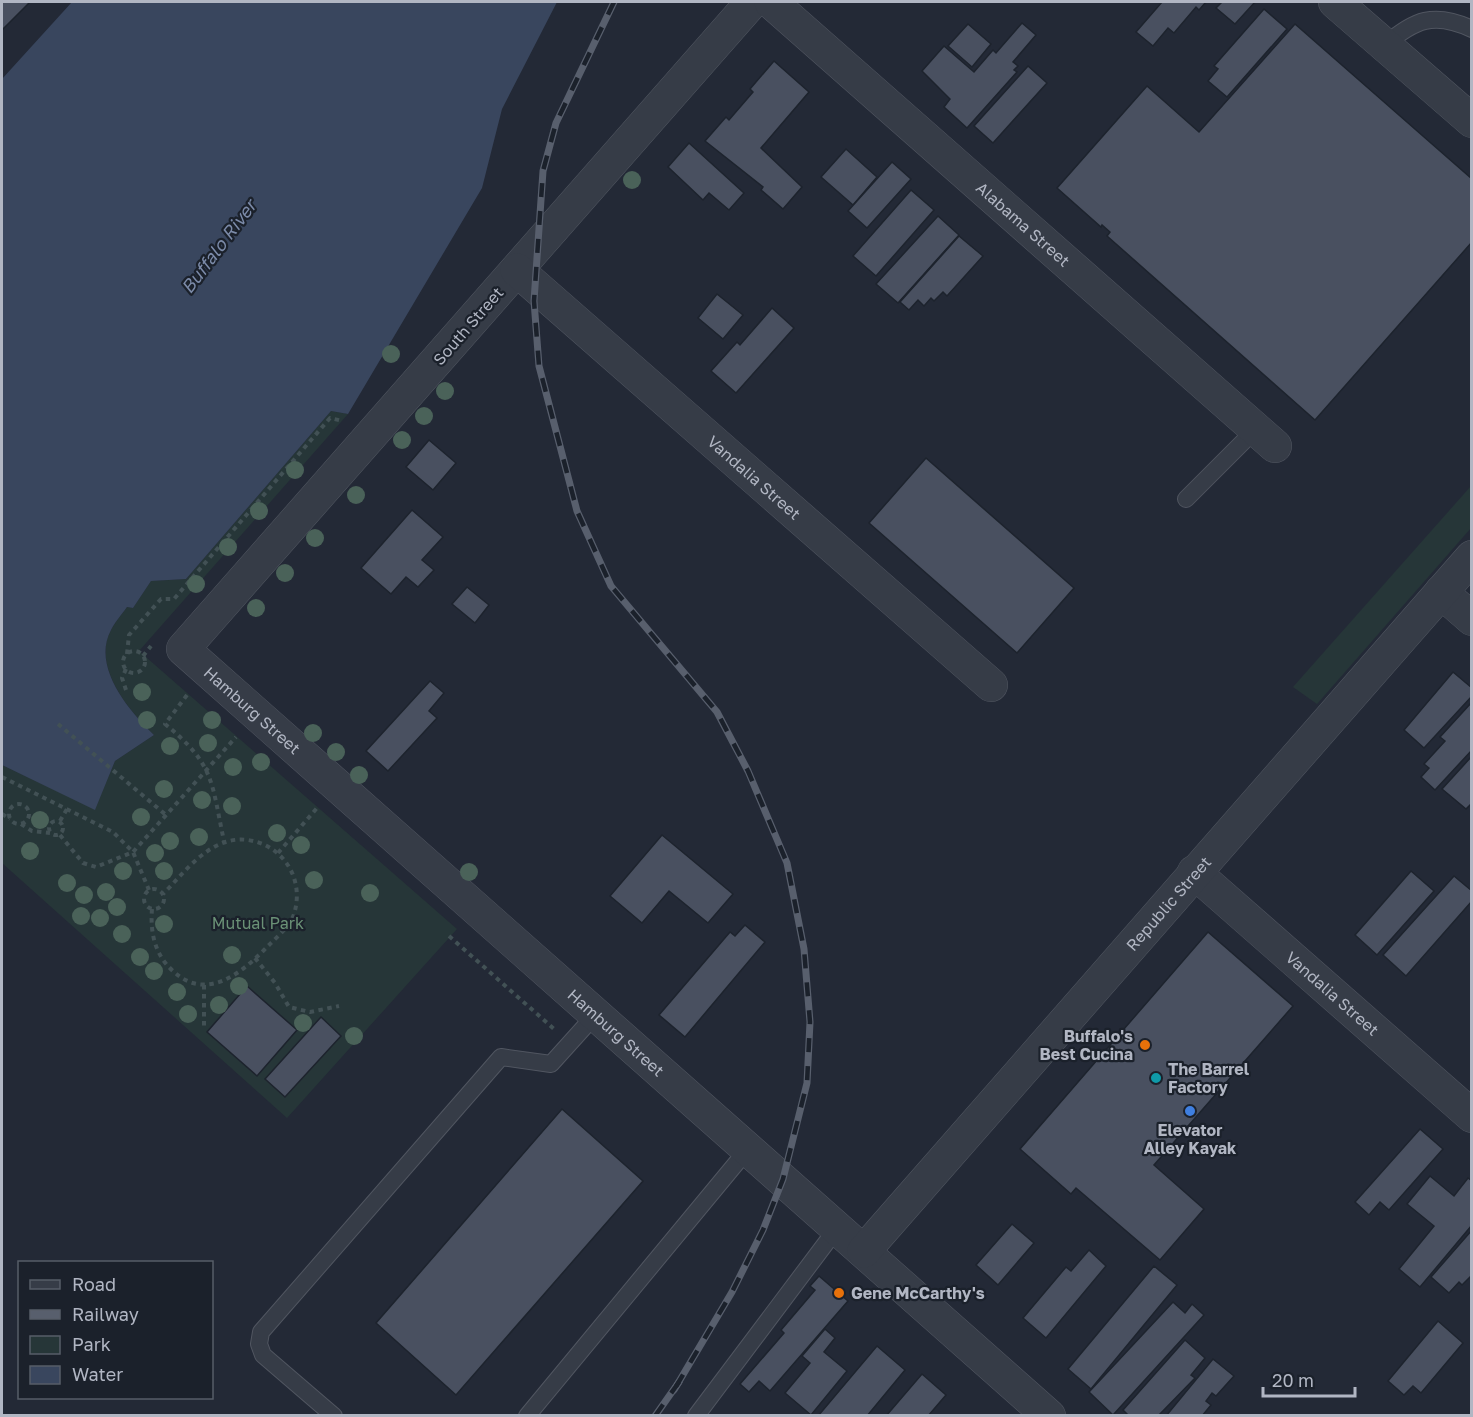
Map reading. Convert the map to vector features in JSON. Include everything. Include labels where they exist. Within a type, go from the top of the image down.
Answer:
[{"type":"street","name":"South Street","points":[[183,649],[752,2]]},
{"type":"street","name":"Alabama Street","points":[[771,2],[1266,437]]},
{"type":"street","points":[[1335,2],[1472,121]]},
{"type":"street","name":"Vandalia Street","points":[[517,270],[991,685]]},
{"type":"street","name":"Republic Street","points":[[864,1251],[1472,557]]},
{"type":"street","points":[[1441,592],[1472,619]]},
{"type":"street","name":"Hamburg Street","points":[[183,649],[597,1013],[1048,1416]]},
{"type":"street","name":"Vandalia Street","points":[[1194,872],[1472,1116]]},
{"type":"lane","points":[[1385,45],[1408,25],[1418,21],[1446,21],[1472,29]]},
{"type":"lane","points":[[1186,499],[1266,437]]},
{"type":"lane","points":[[334,1416],[263,1355],[259,1344],[261,1332],[501,1057],[551,1064],[597,1013]]},
{"type":"lane","points":[[527,1416],[748,1149]]},
{"type":"lane","points":[[696,1416],[838,1227]]},
{"type":"path","points":[[126,690],[122,678],[126,669],[124,659],[127,654],[129,635],[161,599],[174,599],[330,418],[349,422]]},
{"type":"path","points":[[126,669],[134,673],[144,665],[139,653],[127,654]]},
{"type":"path","points":[[188,695],[165,724],[193,747],[208,769],[224,841]]},
{"type":"path","points":[[58,724],[166,815]]},
{"type":"path","points":[[2,813],[32,831],[60,835],[83,863],[96,867],[134,852],[236,738]]},
{"type":"path","points":[[2,777],[113,832],[134,852],[149,890]]},
{"type":"path","points":[[10,819],[12,807],[24,805],[29,815],[21,824]]},
{"type":"path","points":[[278,853],[317,808]]},
{"type":"path","points":[[60,835],[63,831],[60,821],[67,809]]},
{"type":"path","points":[[50,833],[50,823],[60,821]]},
{"type":"path","points":[[152,909],[161,907],[163,894],[212,848],[224,841],[257,842],[278,853],[286,861],[297,890],[294,915],[287,927],[243,970],[220,984],[198,986],[181,979],[164,962],[152,933],[152,909],[143,899],[149,890],[156,889],[163,894]]},
{"type":"path","points":[[449,936],[570,1043]]},
{"type":"path","points":[[255,958],[275,983],[289,1007],[310,1012],[339,1006]]},
{"type":"path","points":[[204,985],[204,1026]]},
{"type":"green space","name":"Mutual Park","points":[[331,411],[348,414],[139,651],[457,929],[287,1118],[2,863],[2,765],[95,809],[115,761],[154,735],[134,714],[109,673],[106,644],[113,627],[127,607],[133,608],[151,581],[186,579]]},
{"type":"green space","points":[[1471,486],[1471,528],[1317,704],[1293,687]]},
{"type":"water","name":"Buffalo River","points":[[72,2],[557,2],[502,109],[482,188],[348,414],[331,411],[186,579],[151,581],[133,608],[127,607],[111,630],[106,644],[109,673],[116,688],[134,714],[154,735],[115,761],[95,810],[2,765],[2,79]]},
{"type":"building","points":[[2,2],[30,2],[2,30]]},
{"type":"building","points":[[1162,2],[1206,2],[1199,10],[1196,7],[1174,33],[1168,28],[1153,46],[1136,32]]},
{"type":"building","points":[[1222,2],[1255,2],[1235,24],[1216,8]]},
{"type":"building","points":[[1264,9],[1287,29],[1227,97],[1208,81],[1218,69],[1214,66]]},
{"type":"building","points":[[1022,23],[1036,35],[1013,62],[1018,66],[1014,70],[1017,72],[967,128],[944,107],[950,99],[922,71],[944,46],[974,72],[993,50],[996,53]]},
{"type":"building","points":[[968,24],[991,44],[972,67],[948,46]]},
{"type":"building","points":[[1295,24],[1472,179],[1472,242],[1315,420],[1107,236],[1110,232],[1102,225],[1101,227],[1057,188],[1147,86],[1199,132]]},
{"type":"building","points":[[774,61],[809,92],[761,148],[802,187],[783,209],[761,190],[763,187],[705,141],[726,117],[729,120],[753,92],[750,89]]},
{"type":"building","points":[[1028,66],[1047,83],[993,143],[974,126]]},
{"type":"building","points":[[689,143],[744,193],[729,210],[709,193],[703,200],[668,167]]},
{"type":"building","points":[[846,149],[877,177],[853,205],[821,177]]},
{"type":"building","points":[[892,162],[911,179],[867,228],[848,211]]},
{"type":"building","points":[[911,190],[934,210],[876,276],[853,256]]},
{"type":"building","points":[[938,216],[959,235],[898,303],[876,284]]},
{"type":"building","points":[[959,236],[983,256],[947,296],[943,292],[934,301],[931,298],[924,306],[918,300],[909,310],[900,302]]},
{"type":"building","points":[[717,294],[743,315],[723,339],[698,318]]},
{"type":"building","points":[[772,308],[794,328],[736,393],[711,371],[737,342],[740,345]]},
{"type":"building","points":[[429,440],[456,463],[433,490],[406,467]]},
{"type":"building","points":[[926,458],[1074,588],[1017,653],[869,523]]},
{"type":"building","points":[[412,510],[443,537],[422,560],[434,570],[418,587],[406,577],[391,594],[361,568]]},
{"type":"building","points":[[467,587],[489,605],[475,623],[452,604]]},
{"type":"building","points":[[1453,672],[1472,688],[1472,696],[1424,748],[1404,730]]},
{"type":"building","points":[[430,681],[444,693],[429,711],[437,718],[388,771],[366,751]]},
{"type":"building","points":[[1472,702],[1472,750],[1435,790],[1421,777],[1429,768],[1424,764],[1445,741],[1440,737]]},
{"type":"building","points":[[1472,756],[1472,803],[1466,809],[1442,789]]},
{"type":"building","points":[[662,835],[733,894],[708,923],[669,891],[642,923],[610,896]]},
{"type":"building","points":[[1411,871],[1434,891],[1377,955],[1355,935]]},
{"type":"building","points":[[1454,876],[1472,891],[1472,901],[1406,976],[1383,955]]},
{"type":"building","points":[[745,925],[765,942],[685,1037],[659,1015],[730,932],[735,936]]},
{"type":"building","name":"The Barrel Factory","points":[[1208,932],[1293,1006],[1154,1165],[1204,1209],[1160,1260],[1076,1188],[1071,1194],[1020,1149]]},
{"type":"building","points":[[247,986],[297,1030],[257,1076],[207,1032]]},
{"type":"building","points":[[321,1017],[341,1036],[285,1097],[265,1079]]},
{"type":"building","points":[[562,1109],[643,1181],[456,1395],[376,1323]]},
{"type":"building","points":[[1420,1129],[1443,1149],[1389,1210],[1380,1202],[1369,1215],[1355,1202]]},
{"type":"building","points":[[1430,1176],[1454,1196],[1468,1178],[1472,1181],[1472,1225],[1420,1287],[1399,1269],[1434,1226],[1407,1204]]},
{"type":"building","points":[[1012,1224],[1034,1243],[998,1285],[976,1265]]},
{"type":"building","points":[[1472,1230],[1472,1275],[1462,1285],[1459,1282],[1449,1293],[1431,1277]]},
{"type":"building","points":[[1089,1250],[1106,1266],[1046,1338],[1023,1318],[1066,1267],[1071,1271]]},
{"type":"building","points":[[1154,1266],[1177,1285],[1091,1389],[1068,1369]]},
{"type":"building","points":[[819,1276],[848,1301],[770,1391],[759,1381],[749,1392],[740,1384],[784,1333],[781,1330],[815,1290],[810,1286]]},
{"type":"building","points":[[1173,1302],[1185,1313],[1192,1304],[1204,1315],[1113,1415],[1089,1392]]},
{"type":"building","points":[[1438,1321],[1463,1343],[1421,1393],[1413,1386],[1404,1395],[1388,1381]]},
{"type":"building","points":[[825,1329],[835,1338],[824,1352],[847,1371],[811,1415],[785,1393],[810,1363],[802,1356]]},
{"type":"building","points":[[1185,1340],[1205,1358],[1191,1375],[1195,1378],[1158,1416],[1129,1416],[1123,1410]]},
{"type":"building","points":[[877,1346],[905,1370],[867,1416],[818,1416]]},
{"type":"building","points":[[1213,1359],[1234,1376],[1216,1396],[1212,1393],[1206,1401],[1211,1405],[1202,1416],[1166,1416]]},
{"type":"building","points":[[922,1374],[946,1395],[928,1416],[886,1416]]},
{"type":"railway","points":[[614,2],[556,123],[543,171],[534,301],[539,366],[577,511],[611,586],[717,712],[748,771],[787,863],[804,949],[810,1022],[807,1083],[783,1179],[763,1230],[732,1292],[674,1390]]},
{"type":"railway","points":[[655,1416],[679,1382]]},
{"type":"place","name":"Buffalo's Best Cucina","points":[[1145,1045]]},
{"type":"place","name":"The Barrel Factory","points":[[1156,1078]]},
{"type":"place","name":"Elevator Alley Kayak","points":[[1190,1111]]},
{"type":"place","name":"Gene McCarthy's","points":[[839,1293]]}]
